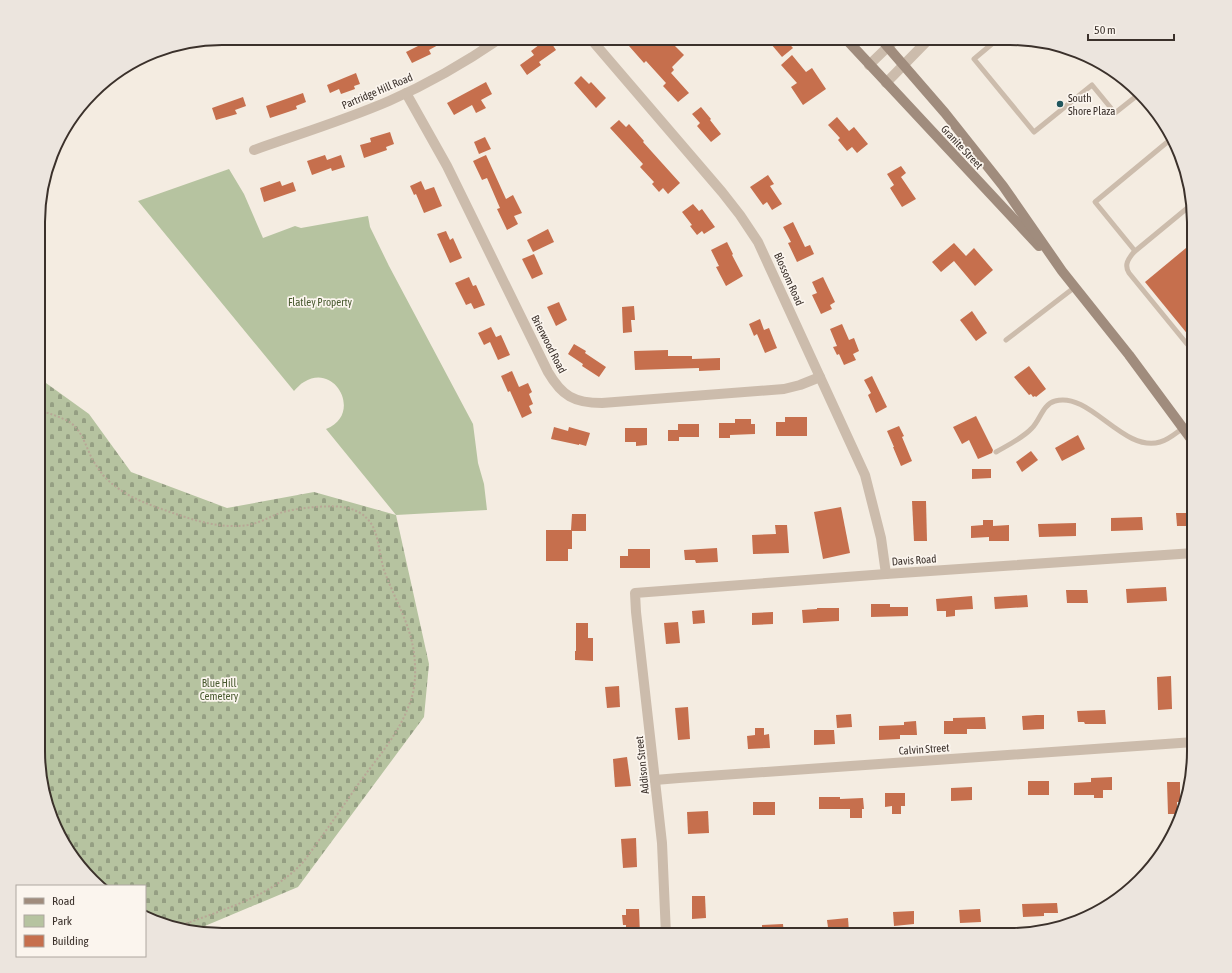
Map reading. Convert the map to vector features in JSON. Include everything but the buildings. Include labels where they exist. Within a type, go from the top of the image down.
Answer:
[{"type":"main road","name":"Granite Street","points":[[851,45],[1062,271],[1129,355],[1187,433]]},
{"type":"main road","name":"Granite Street","points":[[888,47],[949,118],[1003,186],[1062,271]]},
{"type":"street","name":"Partridge Hill Road","points":[[254,150],[370,109],[406,93],[452,69],[491,45]]},
{"type":"street","name":"Blossom Road","points":[[596,45],[722,192],[747,224],[764,252],[865,475],[881,538],[886,574]]},
{"type":"street","points":[[886,83],[923,45]]},
{"type":"street","points":[[869,65],[888,47]]},
{"type":"street","name":"Brierwood Road","points":[[406,93],[447,166],[548,372],[556,385],[566,395],[586,402],[602,403],[784,389],[800,386],[820,378]]},
{"type":"street","name":"Davis Road","points":[[635,593],[1187,553]]},
{"type":"street","name":"Addison Street","points":[[635,593],[663,855],[666,928]]},
{"type":"street","name":"Calvin Street","points":[[656,780],[1187,742]]},
{"type":"lane","points":[[991,45],[974,59],[1034,132],[1092,85],[1115,113],[1135,97]]},
{"type":"lane","points":[[1135,251],[1095,202],[1168,141]]},
{"type":"lane","points":[[1187,209],[1135,251],[1128,259],[1126,265],[1128,271],[1187,343]]},
{"type":"lane","points":[[1006,340],[1075,287]]},
{"type":"lane","points":[[996,452],[1028,432],[1036,424],[1047,406],[1051,402],[1060,400],[1070,400],[1080,404],[1123,433],[1146,443],[1165,440],[1183,428]]},
{"type":"path","points":[[45,412],[60,417],[75,426],[81,435],[93,462],[108,480],[121,491],[136,499],[179,515],[206,523],[233,526],[256,523],[280,513],[312,508],[340,507],[359,513],[369,521],[375,531],[384,569],[406,620],[411,636],[415,672],[413,693],[406,712],[393,736],[304,861],[291,875],[266,890],[184,924]]},
{"type":"green space","name":"Flatley Property","points":[[229,169],[244,194],[263,238],[295,226],[301,228],[368,216],[370,227],[389,266],[473,424],[478,463],[484,484],[487,510],[396,515],[326,429],[337,422],[343,413],[344,403],[341,393],[335,384],[326,379],[316,378],[303,383],[294,391],[138,201]]},
{"type":"green space","name":"Blue Hill Cemetery","points":[[45,382],[89,414],[131,472],[227,508],[314,492],[396,515],[429,664],[424,717],[298,887],[203,927],[187,925],[165,919],[146,911],[146,885],[106,885],[81,859],[63,830],[54,808],[48,786],[45,763]]},
{"type":"place","name":"South Shore Plaza","points":[[1060,104]]}]
